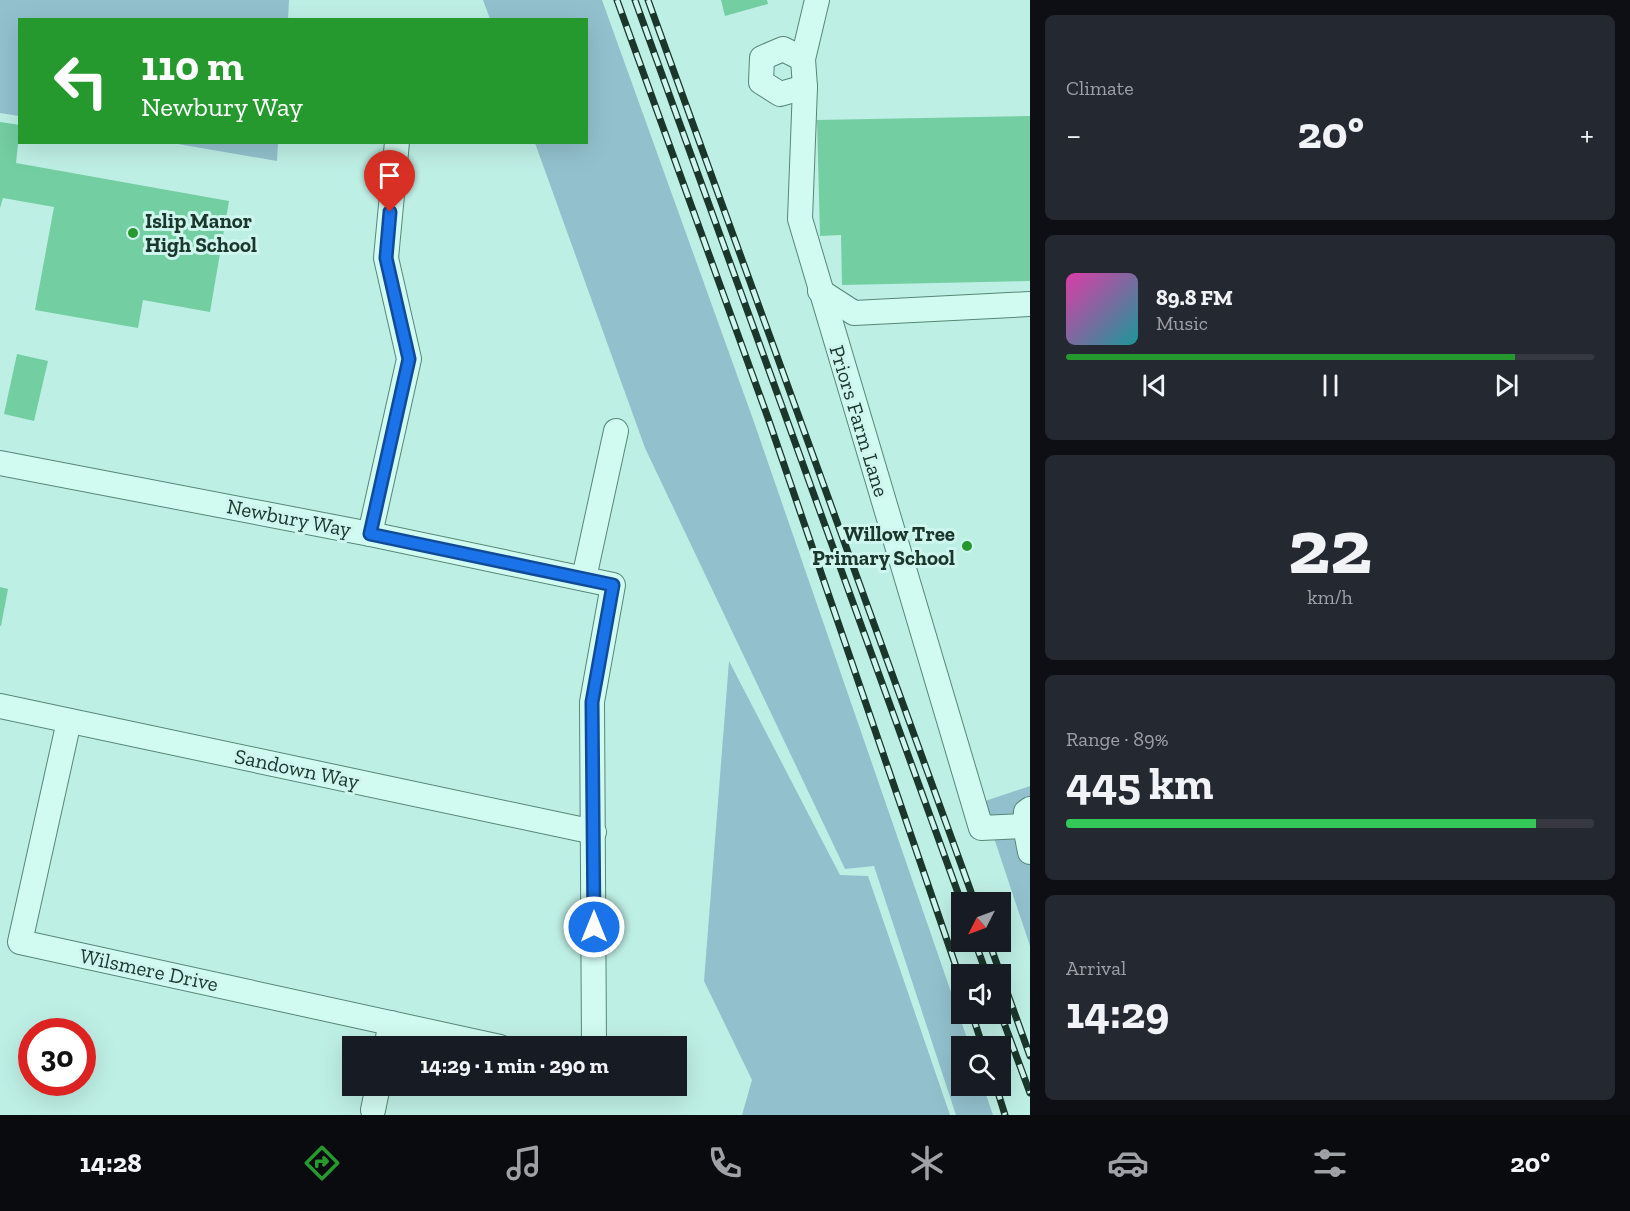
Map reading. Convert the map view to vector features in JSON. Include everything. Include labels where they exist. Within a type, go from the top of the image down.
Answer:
[{"type":"street","name":"Priors Farm Lane","points":[[817,0],[803,58],[805,87],[800,219],[981,828],[1027,818]]},
{"type":"street","points":[[803,58],[783,49],[762,58],[761,82],[780,94],[805,87]]},
{"type":"street","points":[[370,534],[409,359],[386,258],[397,144]]},
{"type":"street","points":[[820,291],[854,313],[1030,304]]},
{"type":"street","points":[[584,578],[616,430]]},
{"type":"street","name":"Newbury Way","points":[[0,463],[370,534],[613,585],[592,702],[594,832]]},
{"type":"street","name":"Sandown Way","points":[[0,706],[594,832]]},
{"type":"street","name":"Wilsmere Drive","points":[[69,721],[20,942],[450,1036]]},
{"type":"street","points":[[1027,818],[1030,852]]},
{"type":"street","points":[[594,832],[594,1036]]},
{"type":"street","points":[[388,1036],[391,1023]]},
{"type":"street","points":[[373,1110],[376,1096]]},
{"type":"shaded area","points":[[0,0],[289,0],[288,18],[18,18],[18,116],[0,113]]},
{"type":"shaded area","points":[[483,0],[602,0],[754,422],[951,992],[951,1024],[962,1024],[966,1036],[951,1036],[951,1096],[986,1096],[993,1115],[956,1115],[874,866],[845,869],[645,448],[535,144],[588,144],[588,18],[490,18]]},
{"type":"shaded area","points":[[178,144],[278,144],[277,161]]},
{"type":"shaded area","points":[[729,661],[840,875],[868,876],[950,1115],[742,1115],[752,1080],[704,981]]},
{"type":"shaded area","points":[[1030,786],[1030,946],[982,802]]},
{"type":"building","points":[[721,0],[767,0],[768,4],[725,16]]},
{"type":"building","points":[[1030,116],[1030,281],[842,285],[841,235],[820,236],[817,120]]},
{"type":"building","points":[[0,122],[18,125],[16,163],[229,201],[210,312],[143,300],[138,328],[35,310],[54,207],[3,198],[0,208]]},
{"type":"building","points":[[17,354],[48,361],[34,421],[4,414]]},
{"type":"building","points":[[0,587],[8,589],[1,626],[0,626]]},
{"type":"railway","points":[[617,0],[768,418],[955,964]]},
{"type":"railway","points":[[635,0],[958,892]]},
{"type":"railway","points":[[648,0],[971,892]]},
{"type":"railway","points":[[979,952],[983,964]]},
{"type":"railway","points":[[993,952],[1030,1056]]},
{"type":"railway","points":[[975,1024],[979,1036]]},
{"type":"railway","points":[[1004,1024],[1030,1093]]},
{"type":"railway","points":[[999,1096],[1005,1115]]},
{"type":"place","name":"Islip Manor High School","points":[[133,233]]},
{"type":"place","name":"Willow Tree Primary School","points":[[967,546]]},
{"type":"route","points":[[390,212],[386,258],[409,359],[370,534],[613,585],[592,702],[594,927]]}]
